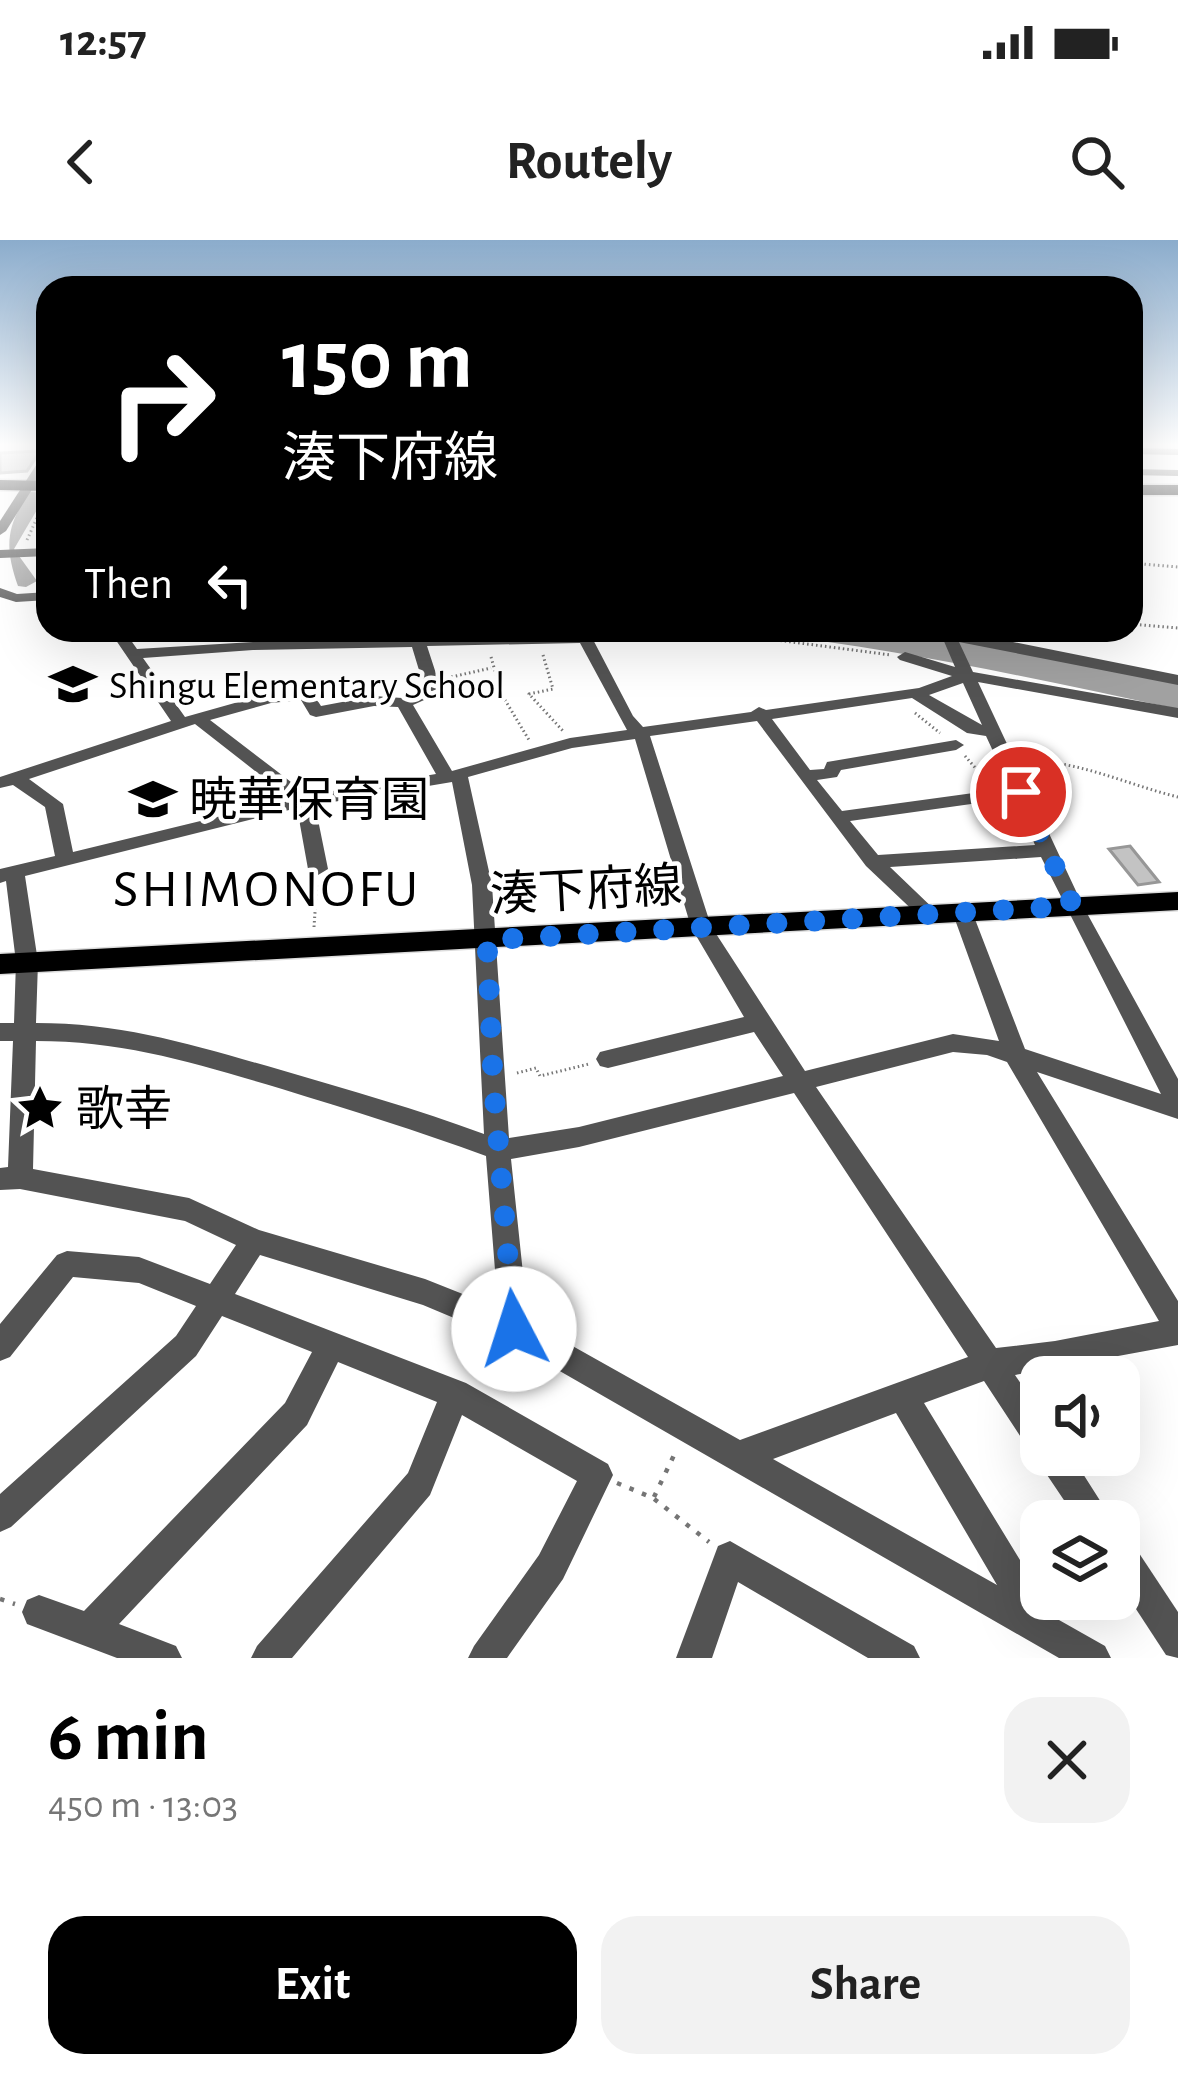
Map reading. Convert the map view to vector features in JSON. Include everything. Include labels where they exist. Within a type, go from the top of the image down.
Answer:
[{"type":"main road","name":"湊下府線","points":[[14,963],[1178,901]]},
{"type":"street","points":[[0,554],[36,552]]},
{"type":"street","points":[[6,594],[36,595]]},
{"type":"street","points":[[125,642],[189,721],[305,801],[318,869]]},
{"type":"street","points":[[6,780],[270,698],[306,695],[316,712],[374,701],[404,703],[434,692],[418,642],[134,655]]},
{"type":"street","points":[[587,642],[655,766],[670,832],[701,927],[758,1022],[1020,1409]]},
{"type":"street","points":[[951,642],[1073,906],[1178,1106]]},
{"type":"street","points":[[991,642],[1178,680]]},
{"type":"street","points":[[905,657],[968,676],[1178,712]]},
{"type":"street","points":[[968,676],[914,693],[570,743],[453,777],[305,801],[8,875],[14,963],[10,1179],[189,1210],[254,1241],[425,1292],[514,1329],[1020,1617]]},
{"type":"street","points":[[914,693],[973,728],[994,732]]},
{"type":"street","points":[[404,703],[453,777],[472,816],[487,940],[493,1079],[514,1329]]},
{"type":"street","points":[[759,712],[872,862],[929,914]]},
{"type":"street","points":[[805,776],[831,772],[833,766],[956,746]]},
{"type":"street","points":[[6,780],[54,804],[65,860]]},
{"type":"street","points":[[837,817],[1021,792]]},
{"type":"street","points":[[872,862],[1047,850]]},
{"type":"street","points":[[740,1456],[989,1364],[1055,1356],[1178,1329],[1016,1059],[962,914]]},
{"type":"street","points":[[608,1059],[758,1022]]},
{"type":"street","points":[[13,1031],[81,1032],[156,1042],[415,1119],[499,1150],[579,1137],[952,1043],[987,1046],[1016,1059],[1178,1106]]},
{"type":"street","points":[[0,1516],[186,1346],[254,1241]]},
{"type":"street","points":[[0,1347],[67,1264],[139,1270],[455,1394],[597,1475],[551,1567],[486,1658]]},
{"type":"street","points":[[89,1630],[296,1414],[330,1347]]},
{"type":"street","points":[[269,1658],[419,1484],[455,1394]]},
{"type":"street","points":[[902,1395],[1016,1585],[1020,1607]]},
{"type":"street","points":[[694,1658],[730,1558],[892,1655]]},
{"type":"street","points":[[1140,1585],[1178,1643]]},
{"type":"street","points":[[39,1612],[164,1658]]},
{"type":"street","points":[[1026,1620],[1093,1658]]},
{"type":"path","points":[[25,553],[34,509]]},
{"type":"path","points":[[1143,563],[1178,567]]},
{"type":"path","points":[[1143,625],[1178,628]]},
{"type":"path","points":[[489,642],[502,695],[536,752]]},
{"type":"path","points":[[544,642],[553,689],[530,694],[570,743]]},
{"type":"path","points":[[814,642],[905,657]]},
{"type":"path","points":[[431,682],[492,668]]},
{"type":"path","points":[[1006,760],[1062,760],[1128,785],[1178,796]]},
{"type":"path","points":[[313,950],[318,869]]},
{"type":"path","points":[[493,1079],[536,1068],[540,1076],[608,1059]]},
{"type":"path","points":[[653,1498],[687,1428]]},
{"type":"path","points":[[597,1475],[653,1498],[730,1558]]},
{"type":"shaded area","points":[[820,642],[970,642],[1178,683],[1178,709],[1007,673]]},
{"type":"building","points":[[1130,846],[1159,882],[1138,885],[1109,849]]},
{"type":"waterway","points":[[26,581],[4,549],[28,509]]},
{"type":"place","name":"Shingu Elementary School","points":[[73,684]]},
{"type":"place","name":"暁華保育園","points":[[153,799]]},
{"type":"place","name":"歌幸","points":[[40,1108]]},
{"type":"district","name":"SHIMONOFU","points":[[267,887]]},
{"type":"route","points":[[514,1329],[493,1079],[487,940],[1073,906],[1021,792]]}]
